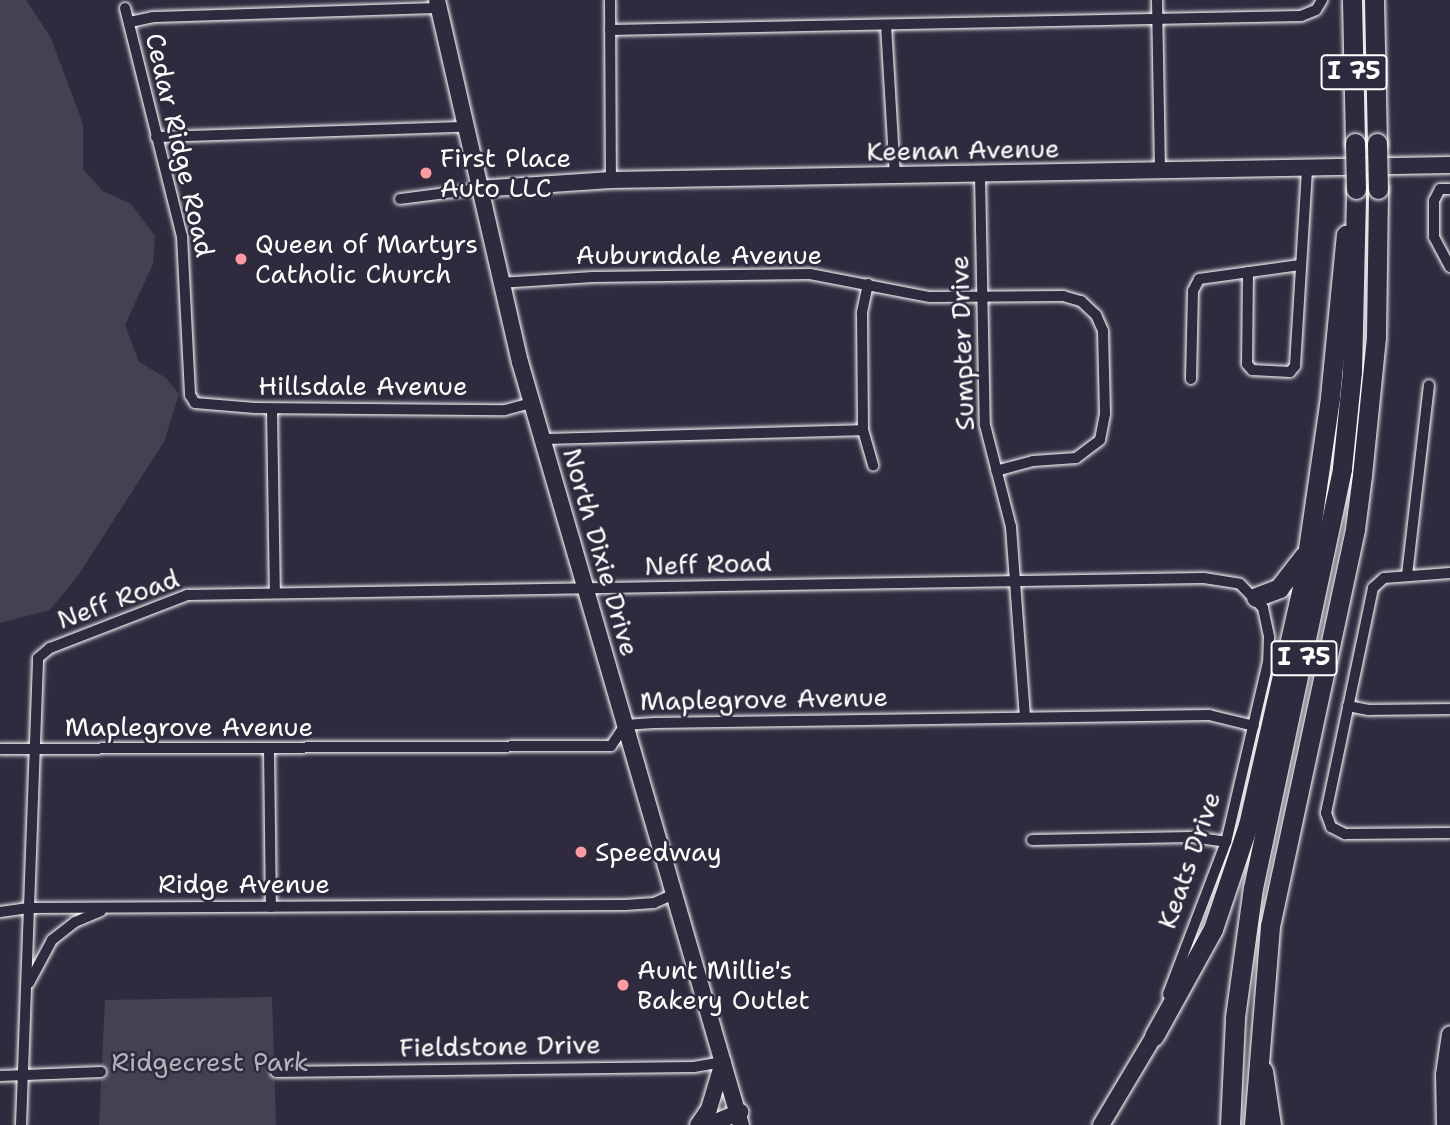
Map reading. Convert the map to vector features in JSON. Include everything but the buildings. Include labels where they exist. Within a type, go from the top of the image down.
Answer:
[{"type":"highway","name":"I 75","points":[[1230,1125],[1235,1017],[1253,888],[1318,597],[1342,468],[1353,359],[1356,189],[1352,0]]},
{"type":"highway","name":"I 75","points":[[1254,1125],[1257,1047],[1280,872],[1357,516],[1374,373],[1378,189],[1374,0]]},
{"type":"highway","points":[[1154,1036],[1213,929],[1248,825],[1308,549],[1330,397],[1345,240],[1356,189]]},
{"type":"highway","points":[[1256,597],[1279,589],[1308,549]]},
{"type":"highway","points":[[1257,1047],[1271,1125]]},
{"type":"main road","name":"North Dixie Drive","points":[[438,4],[499,283],[723,1062],[743,1121]]},
{"type":"main road","name":"Keenan Avenue","points":[[478,189],[611,180],[1450,165]]},
{"type":"main road","points":[[1445,1125],[1444,1075],[1450,1034]]},
{"type":"main road","name":"Keats Drive","points":[[1101,1125],[1154,1036]]},
{"type":"main road","points":[[698,1125],[709,1109],[723,1062]]},
{"type":"main road","points":[[708,1125],[743,1121]]},
{"type":"street","points":[[610,0],[611,180]]},
{"type":"street","points":[[1157,0],[1160,171]]},
{"type":"street","points":[[610,30],[1157,20],[1312,13],[1322,0]]},
{"type":"street","points":[[130,22],[153,17],[438,4]]},
{"type":"street","name":"Cedar Ridge Road","points":[[125,8],[185,254],[190,395],[195,403]]},
{"type":"street","points":[[886,25],[895,176]]},
{"type":"street","points":[[156,136],[464,127]]},
{"type":"street","points":[[1248,272],[1247,364],[1252,370],[1290,372],[1295,366],[1307,168]]},
{"type":"street","name":"Sumpter Drive","points":[[980,174],[985,425],[1011,527],[1025,716]]},
{"type":"street","points":[[400,199],[478,189]]},
{"type":"street","points":[[1450,189],[1440,189],[1434,201],[1434,237],[1450,267]]},
{"type":"street","points":[[1191,379],[1196,283],[1207,275],[1300,265]]},
{"type":"street","name":"Auburndale Avenue","points":[[499,283],[593,277],[810,274],[930,297],[1063,296],[1081,301],[1096,315],[1104,342],[1105,422],[1094,448],[1076,458],[1033,461],[996,471]]},
{"type":"street","points":[[867,284],[862,313],[863,430],[873,466]]},
{"type":"street","points":[[1407,575],[1429,385]]},
{"type":"street","name":"Hillsdale Avenue","points":[[195,403],[272,409],[505,410],[532,403]]},
{"type":"street","points":[[272,409],[275,591]]},
{"type":"street","points":[[542,439],[863,430]]},
{"type":"street","points":[[1450,573],[1407,575],[1379,580],[1373,588],[1326,813],[1328,824],[1345,834],[1450,833]]},
{"type":"street","name":"Neff Road","points":[[34,750],[36,665],[41,653],[174,598],[275,591],[586,591],[1013,580],[1223,579],[1240,584],[1256,597]]},
{"type":"street","name":"Keats Drive","points":[[1154,1036],[1226,842],[1254,726],[1269,651],[1267,621],[1256,597]]},
{"type":"street","points":[[1348,706],[1369,710],[1450,709]]},
{"type":"street","name":"Maplegrove Avenue","points":[[0,750],[611,746],[625,725],[1025,716],[1209,715],[1254,726]]},
{"type":"street","points":[[269,749],[271,907]]},
{"type":"street","points":[[21,1125],[28,986],[27,908],[34,750]]},
{"type":"street","points":[[1032,840],[1155,836],[1226,842]]},
{"type":"street","name":"Ridge Avenue","points":[[0,912],[27,908],[625,905],[654,903],[676,893]]},
{"type":"street","points":[[28,986],[43,952],[63,930],[90,915],[119,908]]},
{"type":"street","name":"Fieldstone Drive","points":[[276,1072],[694,1068],[723,1062]]},
{"type":"street","points":[[0,1076],[101,1072]]},
{"type":"green space","points":[[0,0],[26,0],[51,38],[83,124],[83,169],[103,191],[131,204],[155,236],[153,264],[125,325],[139,362],[166,378],[179,394],[164,442],[79,574],[50,610],[0,623]]},
{"type":"green space","name":"Ridgecrest Park","points":[[272,997],[276,1125],[99,1125],[105,1000]]},
{"type":"place","name":"First Place Auto LLC","points":[[426,173]]},
{"type":"place","name":"Queen of Martyrs Catholic Church","points":[[241,259]]},
{"type":"place","name":"Speedway","points":[[581,852]]},
{"type":"place","name":"Aunt Millie's Bakery Outlet","points":[[623,985]]}]
